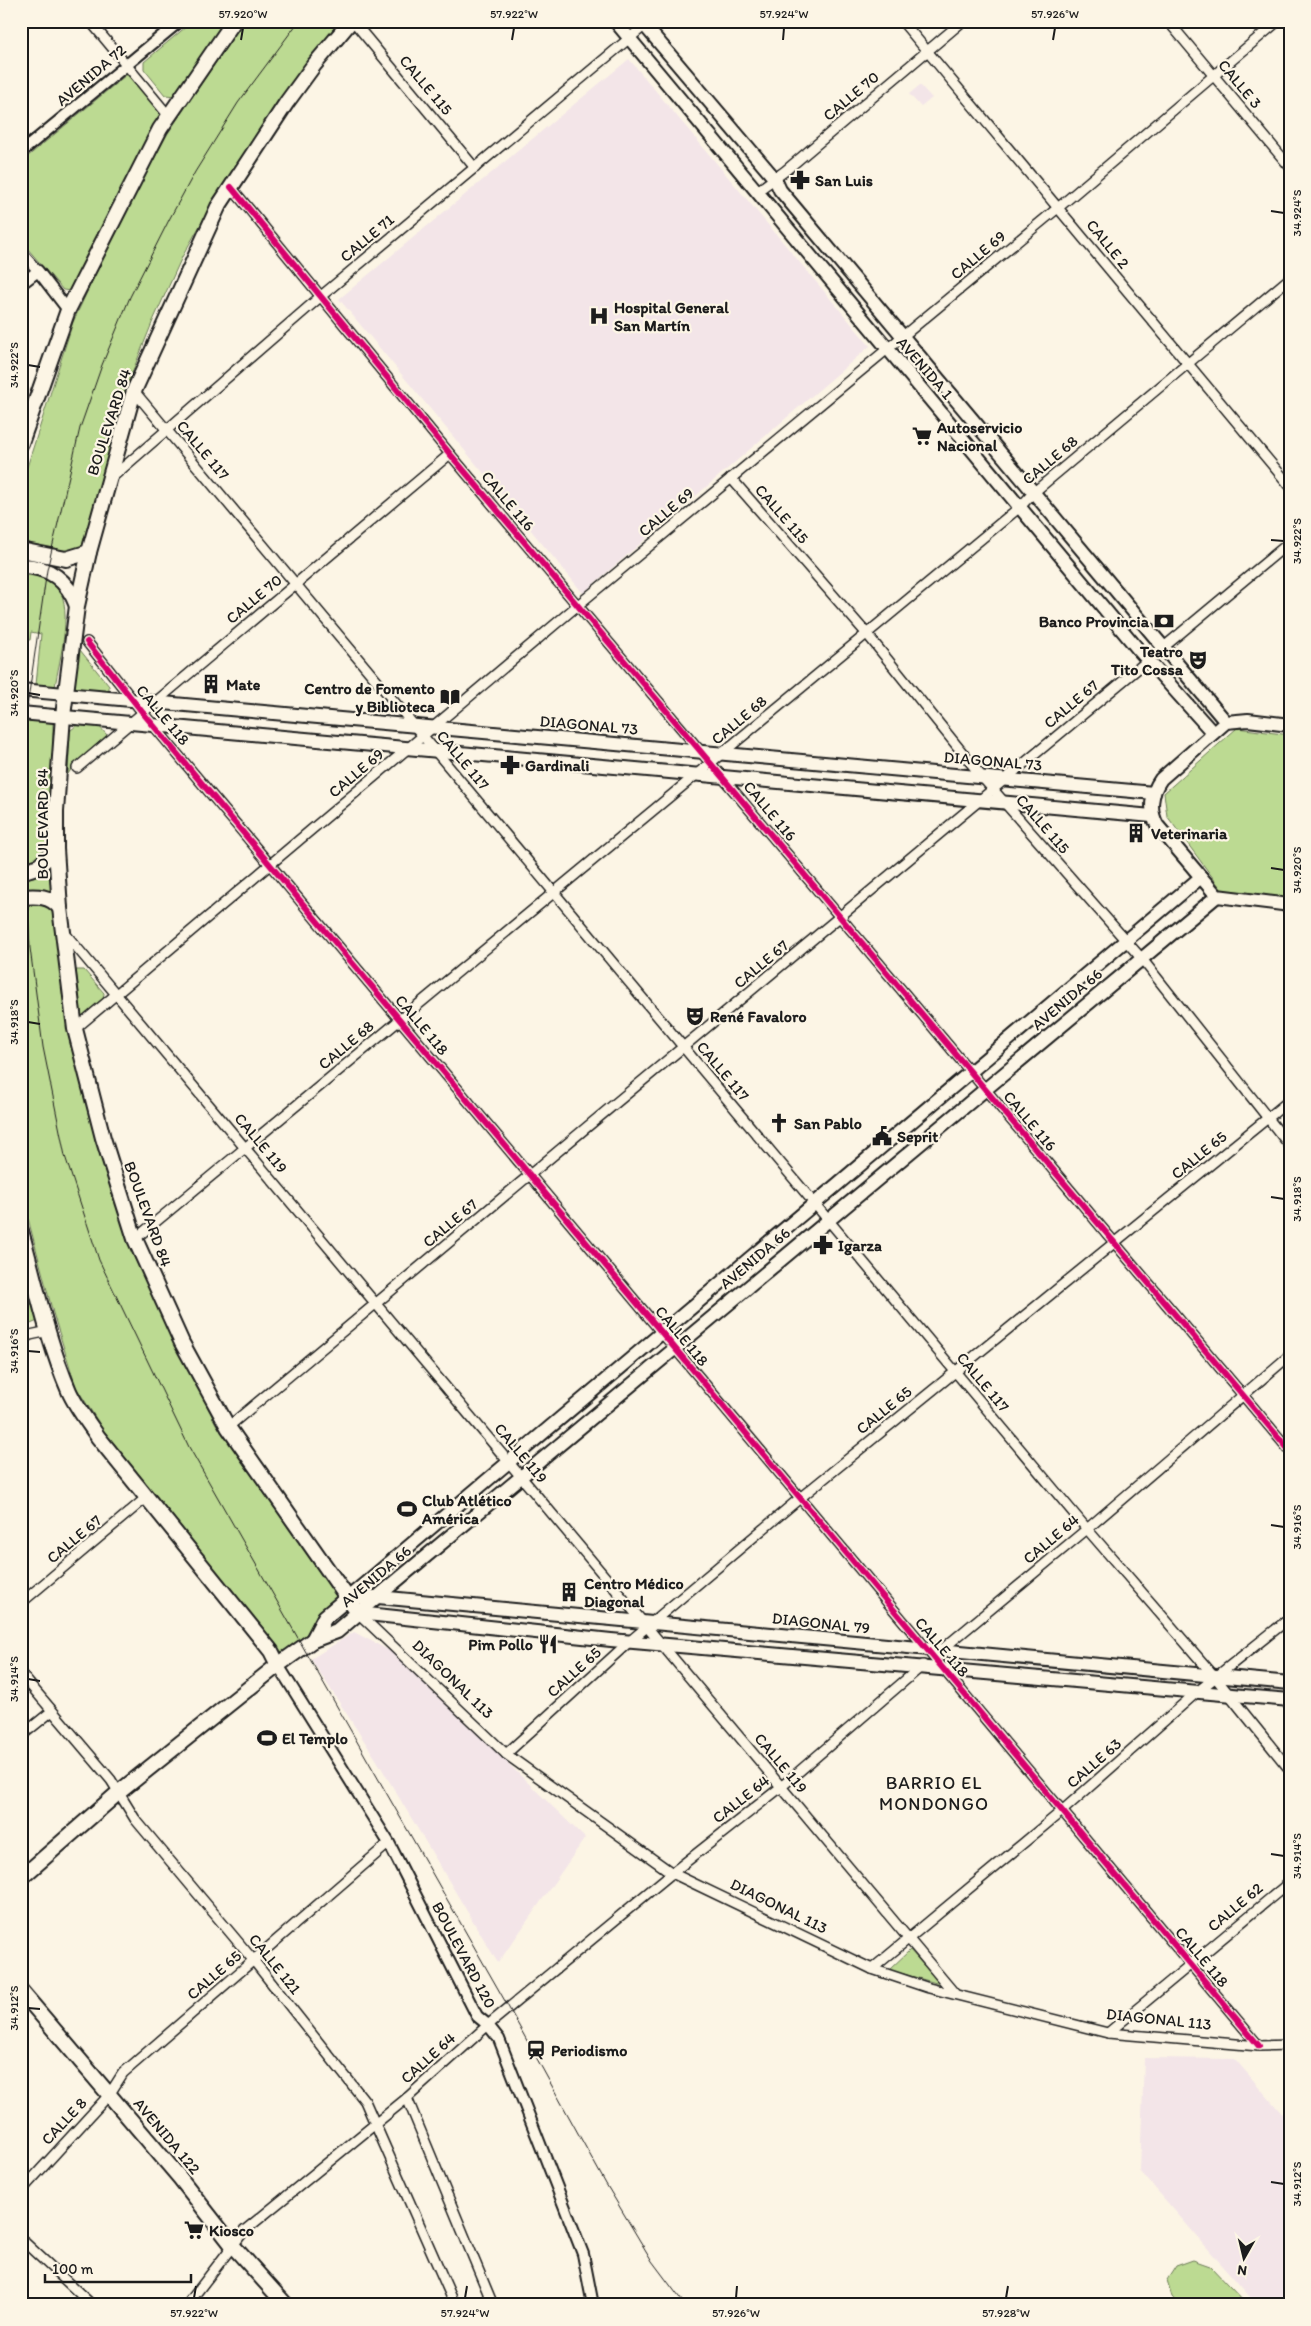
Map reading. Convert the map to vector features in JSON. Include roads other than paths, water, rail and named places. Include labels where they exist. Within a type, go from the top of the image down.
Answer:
[{"type":"highway","points":[[21,443],[68,310],[153,141],[168,115],[234,21]]},
{"type":"highway","name":"BOULEVARD 84","points":[[349,1597],[228,1427],[182,1343],[135,1239],[103,1138],[75,1029],[60,908],[56,849],[57,790],[63,716],[77,606],[107,482],[134,391],[216,210],[287,102],[352,21]]},
{"type":"highway","points":[[21,550],[66,559],[89,552]]},
{"type":"highway","points":[[21,566],[35,567],[53,574],[68,588],[77,606]]},
{"type":"highway","points":[[21,872],[39,866],[56,849]]},
{"type":"highway","points":[[21,897],[47,898],[55,901],[60,908]]},
{"type":"highway","points":[[21,1231],[49,1331],[70,1392],[82,1414],[98,1437],[271,1651],[278,1665]]},
{"type":"highway","name":"DIAGONAL 113","points":[[349,1597],[358,1613]]},
{"type":"highway","name":"AVENIDA 66","points":[[313,1640],[325,1618],[349,1597]]},
{"type":"highway","name":"AVENIDA 66","points":[[21,1878],[118,1793],[278,1665],[313,1640],[337,1631],[358,1613]]},
{"type":"highway","name":"AVENIDA 122","points":[[21,1991],[180,2178],[233,2246],[286,2305]]},
{"type":"main road","name":"AVENIDA 1","points":[[615,21],[1147,659],[1213,733]]},
{"type":"main road","name":"AVENIDA 1","points":[[645,23],[775,179],[780,190],[1162,648],[1226,722]]},
{"type":"main road","name":"DIAGONAL 73","points":[[21,690],[1154,793]]},
{"type":"main road","points":[[21,713],[152,723],[1152,816]]},
{"type":"main road","points":[[1290,725],[1248,720],[1226,722],[1161,779],[1154,793],[1152,816],[1157,825],[1217,896],[1290,905]]},
{"type":"main road","name":"AVENIDA 66","points":[[349,1597],[1201,878]]},
{"type":"main road","name":"AVENIDA 66","points":[[358,1613],[675,1349],[827,1219],[986,1090],[1217,896]]},
{"type":"main road","name":"DIAGONAL 79","points":[[349,1597],[378,1597],[933,1653],[1290,1683]]},
{"type":"main road","points":[[358,1613],[662,1644],[1290,1700]]},
{"type":"street","points":[[90,21],[168,115]]},
{"type":"street","name":"AVENIDA 72","points":[[21,152],[180,21]]},
{"type":"street","name":"CALLE 115","points":[[352,21],[475,168]]},
{"type":"street","name":"CALLE 2","points":[[902,21],[1290,486]]},
{"type":"street","name":"CALLE 70","points":[[756,192],[775,179],[963,21]]},
{"type":"street","name":"CALLE 3","points":[[1168,21],[1290,167]]},
{"type":"street","name":"CALLE 69","points":[[75,1029],[578,605],[1059,208],[1215,77],[1278,21]]},
{"type":"street","name":"CALLE 71","points":[[107,482],[320,297],[629,39],[645,23]]},
{"type":"street","name":"CALLE 116","points":[[231,186],[450,454],[1290,1451]]},
{"type":"street","points":[[21,252],[68,310]]},
{"type":"street","points":[[21,284],[38,271]]},
{"type":"street","name":"CALLE 68","points":[[135,1239],[1021,506],[1034,493],[1290,278]]},
{"type":"street","name":"CALLE 117","points":[[134,391],[955,1372],[1215,1677],[1290,1770]]},
{"type":"street","name":"CALLE 70","points":[[77,768],[450,454]]},
{"type":"street","name":"CALLE 115","points":[[731,478],[867,634],[982,777],[1125,942],[1142,959],[1290,1146]]},
{"type":"street","name":"CALLE 67","points":[[228,1427],[994,790],[1147,659],[1290,542]]},
{"type":"street","name":"CALLE 118","points":[[87,642],[132,700],[800,1498],[933,1653],[944,1669],[1259,2046]]},
{"type":"street","name":"CALLE 119","points":[[63,931],[956,1994]]},
{"type":"street","name":"CALLE 65","points":[[506,1754],[647,1624],[1290,1100]]},
{"type":"street","points":[[21,1340],[39,1332],[49,1331]]},
{"type":"street","name":"CALLE 64","points":[[187,2305],[244,2231],[406,2098],[488,2024],[672,1873],[781,1787],[921,1667],[933,1653],[1087,1529],[1290,1355]]},
{"type":"street","name":"CALLE 67","points":[[21,1603],[146,1497]]},
{"type":"street","name":"DIAGONAL 113","points":[[358,1613],[506,1754],[672,1873],[872,1969],[896,1979],[1108,2033],[1259,2046],[1290,2045]]},
{"type":"street","name":"CALLE 63","points":[[872,1969],[1062,1811],[1197,1692],[1290,1618]]},
{"type":"street","name":"BOULEVARD 120","points":[[278,1665],[389,1843],[477,2016],[488,2024],[499,2039],[583,2254],[593,2305]]},
{"type":"street","name":"CALLE 121","points":[[21,1674],[111,1780],[135,1819],[254,1961],[365,2101],[376,2121],[388,2156],[455,2305]]},
{"type":"street","points":[[21,1736],[52,1710]]},
{"type":"street","name":"CALLE 65","points":[[109,2095],[123,2073],[389,1843]]},
{"type":"street","name":"CALLE 62","points":[[1108,2033],[1290,1882]]},
{"type":"street","name":"CALLE 8","points":[[21,2190],[109,2095]]},
{"type":"street","points":[[406,2098],[492,2305]]},
{"type":"street","points":[[21,2239],[92,2305]]},
{"type":"tram line","points":[[299,21],[238,103],[195,172],[170,218],[130,297],[102,365],[80,428],[47,570],[26,714],[23,816],[30,948],[43,1047],[65,1156],[99,1260],[189,1447],[509,2008],[606,2184],[652,2261],[685,2305]]},
{"type":"place","name":"San Luis","points":[[800,180]]},
{"type":"place","name":"Hospital General San Martín","points":[[599,316]]},
{"type":"place","name":"Autoservicio Nacional","points":[[922,436]]},
{"type":"place","name":"Banco Provincia","points":[[1164,621]]},
{"type":"place","name":"Teatro Tito Cossa","points":[[1198,660]]},
{"type":"place","name":"Mate","points":[[211,684]]},
{"type":"place","name":"Centro de Fomento y Biblioteca","points":[[450,697]]},
{"type":"place","name":"Gardinali","points":[[510,765]]},
{"type":"place","name":"Veterinaria","points":[[1136,833]]},
{"type":"place","name":"René Favaloro","points":[[695,1016]]},
{"type":"place","name":"San Pablo","points":[[779,1123]]},
{"type":"place","name":"Seprit","points":[[882,1136]]},
{"type":"place","name":"Igarza","points":[[823,1245]]},
{"type":"place","name":"Club Atlético América","points":[[407,1509]]},
{"type":"place","name":"Centro Médico Diagonal","points":[[569,1592]]},
{"type":"place","name":"Pim Pollo","points":[[548,1644]]},
{"type":"place","name":"El Templo","points":[[267,1738]]},
{"type":"place","name":"Periodismo","points":[[536,2050]]},
{"type":"place","name":"Kiosco","points":[[194,2230]]},
{"type":"district","name":"BARRIO EL MONDONGO","points":[[934,1794]]}]
